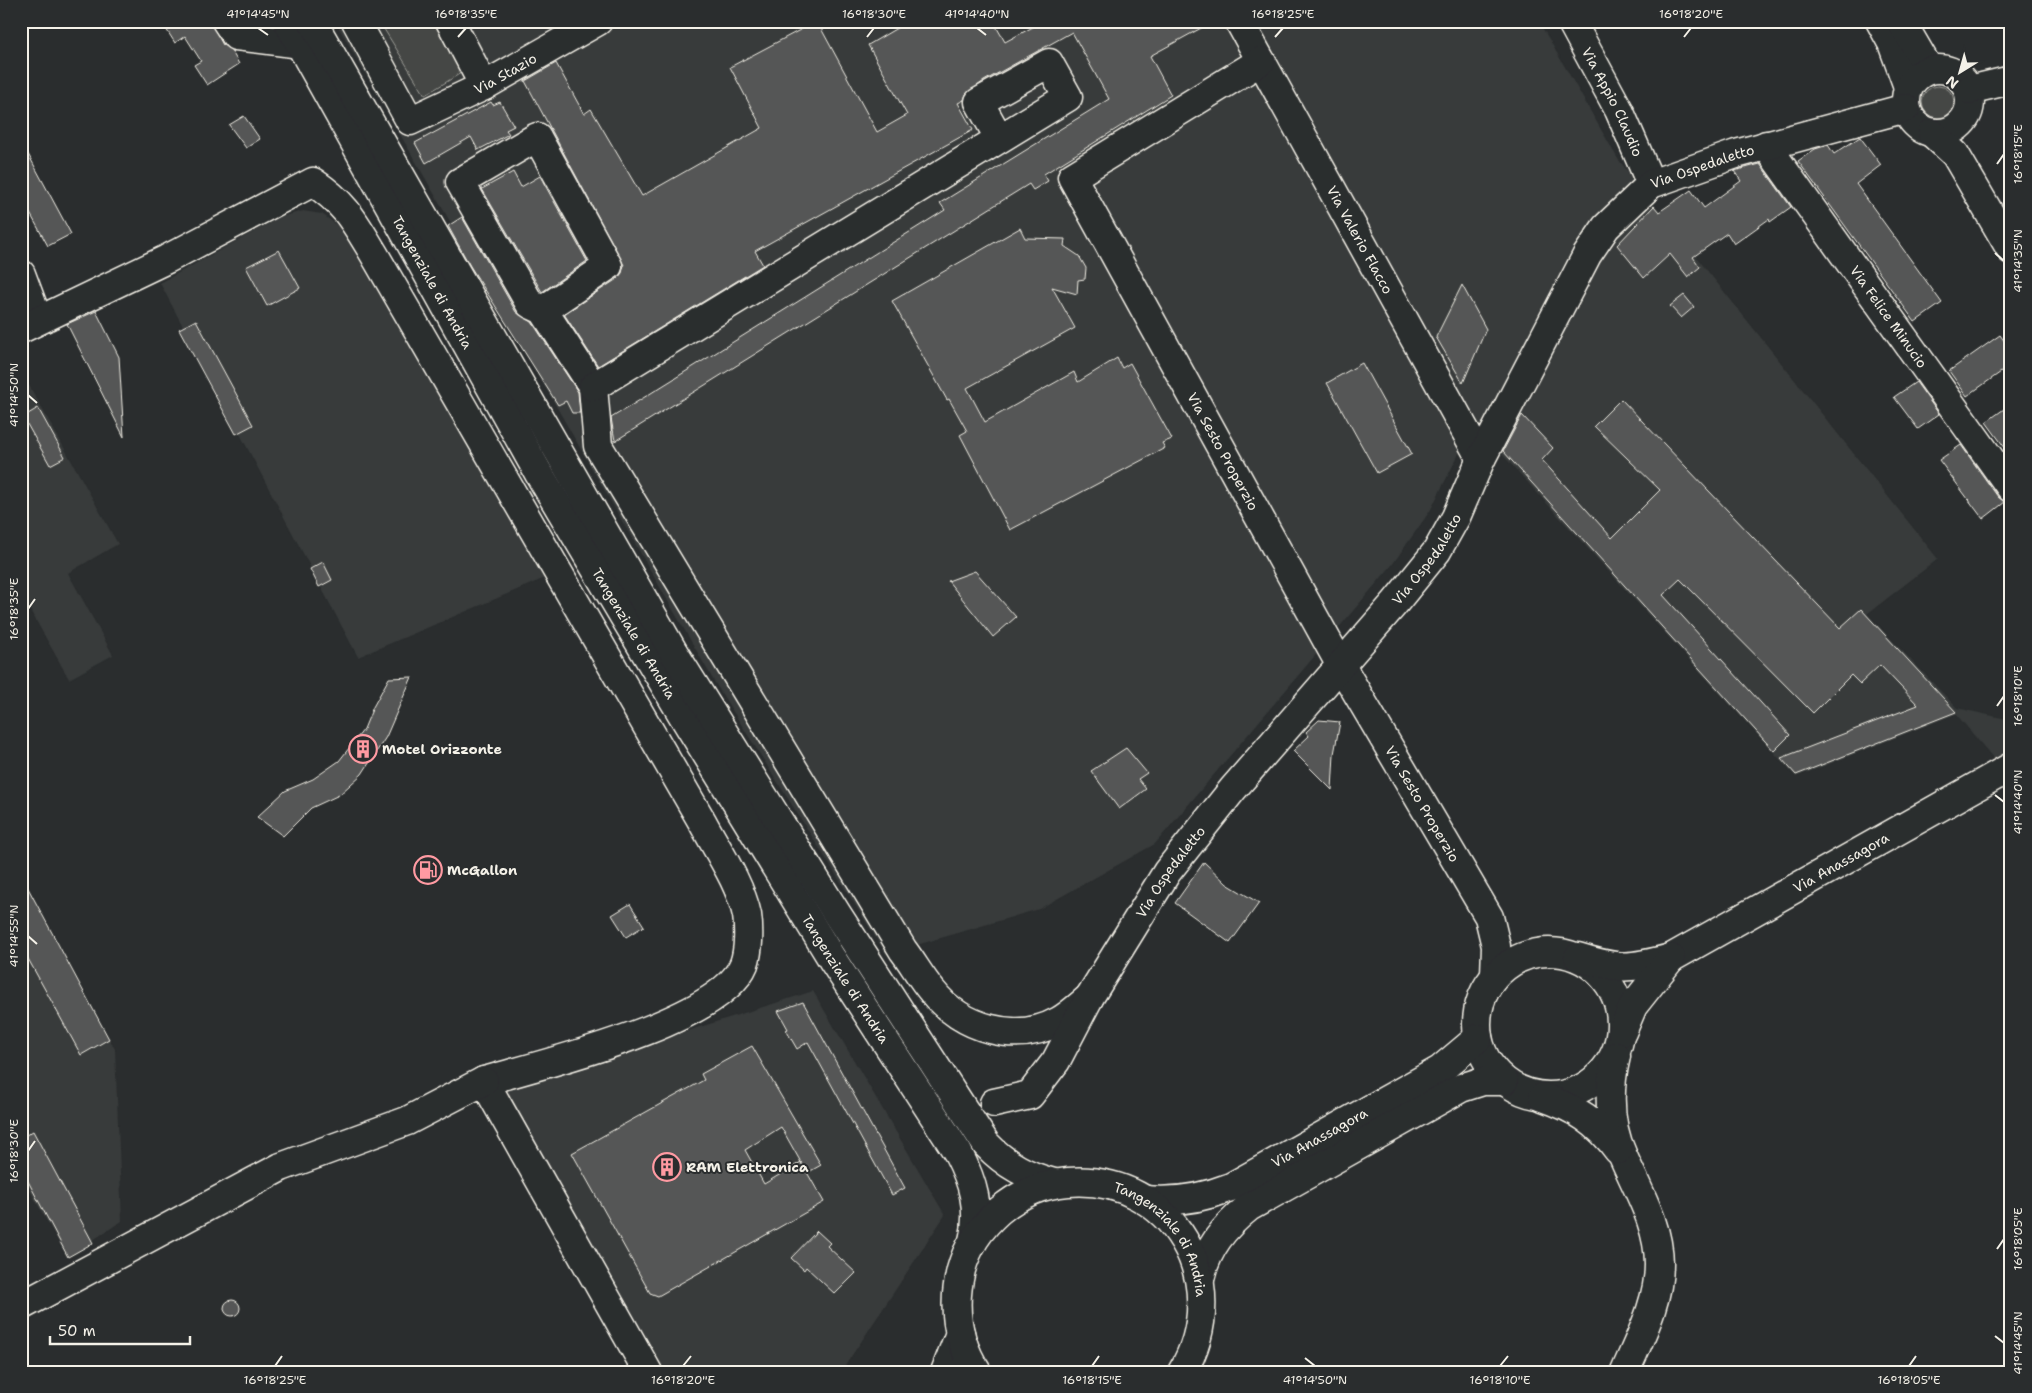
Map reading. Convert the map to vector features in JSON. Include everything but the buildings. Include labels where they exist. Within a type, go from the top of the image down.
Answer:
[{"type":"street","points":[[226,21],[236,36],[307,33]]},
{"type":"street","name":"Tangenziale di Andria","points":[[287,21],[307,33],[674,653],[842,922],[986,1144],[1006,1163],[1035,1178],[1054,1183]]},
{"type":"street","name":"Via Stazio","points":[[356,21],[410,121],[484,86],[598,21]]},
{"type":"street","points":[[450,21],[484,86]]},
{"type":"street","name":"Via Valerio Flacco","points":[[1239,21],[1481,459]]},
{"type":"street","name":"Via Appio Claudio","points":[[1571,21],[1619,110],[1651,184]]},
{"type":"street","points":[[1880,21],[1892,43],[1913,122],[1932,133],[1955,154],[2011,250]]},
{"type":"street","points":[[1902,21],[1929,69]]},
{"type":"street","name":"Tangenziale di Andria","points":[[307,33],[544,480],[685,719],[832,959],[958,1153],[967,1170],[976,1199],[977,1224],[973,1241]]},
{"type":"street","name":"Via Sesto Properzio","points":[[1261,61],[1072,177],[1340,664],[1489,917],[1496,946],[1495,975]]},
{"type":"street","points":[[1907,98],[1917,75],[1929,69],[1945,69],[1963,80],[1969,90],[1970,104],[1963,122],[1951,131],[1932,133]]},
{"type":"street","points":[[1969,90],[2011,80]]},
{"type":"street","name":"Via Ospedaletto","points":[[994,1103],[1030,1095],[1056,1061],[1089,998],[1167,872],[1233,789],[1394,604],[1437,551],[1456,517],[1481,459],[1588,255],[1606,227],[1651,184],[1686,170],[1766,145],[1836,129],[1907,98]]},
{"type":"street","points":[[1963,122],[1969,142],[2011,214]]},
{"type":"street","points":[[543,310],[608,266],[537,137],[460,182],[530,304],[543,310],[593,387],[598,446],[898,941],[932,992],[965,1020],[1000,1032],[1032,1030],[1058,1021],[1089,998]]},
{"type":"street","points":[[593,387],[999,138]]},
{"type":"street","name":"Via Felice Minucio","points":[[1766,145],[2011,488]]},
{"type":"street","points":[[21,274],[29,325],[167,259],[313,182],[334,196],[346,208],[374,254],[703,823],[737,889],[747,915],[748,944],[744,965],[725,989],[704,1006],[659,1026],[579,1054],[484,1081],[407,1121],[281,1167],[21,1306]]},
{"type":"street","name":"Via Anassagora","points":[[1578,957],[1618,968],[1671,958],[2011,767]]},
{"type":"street","name":"Via Sesto Properzio","points":[[1489,917],[1534,953]]},
{"type":"street","points":[[1622,1155],[1609,1138],[1581,1112],[1543,1097],[1522,1092],[1504,1081],[1483,1054],[1478,1038],[1477,1016],[1483,994],[1495,975],[1512,961],[1534,953],[1556,951],[1578,957],[1598,969],[1612,987],[1621,1009],[1619,1043],[1610,1095],[1615,1133],[1622,1155],[1640,1191],[1652,1222],[1659,1264],[1655,1295],[1646,1324],[1625,1372]]},
{"type":"street","name":"Via Anassagora","points":[[1619,1043],[1640,996],[1671,958]]},
{"type":"street","name":"Via Anassagora","points":[[1146,1200],[1182,1201],[1214,1194],[1231,1187],[1402,1093],[1440,1070],[1478,1038]]},
{"type":"street","points":[[1543,1097],[1564,1096],[1585,1088],[1603,1074],[1619,1043]]},
{"type":"street","points":[[484,1081],[648,1372]]},
{"type":"street","name":"Via Anassagora","points":[[1200,1279],[1203,1264],[1224,1228],[1249,1207],[1461,1088],[1484,1081],[1504,1081]]},
{"type":"street","name":"Tangenziale di Andria","points":[[977,1372],[969,1358],[960,1333],[956,1309],[957,1286],[963,1262],[973,1241],[989,1220],[1008,1203],[1030,1191],[1054,1183],[1086,1181],[1117,1187],[1146,1200],[1165,1215],[1180,1234],[1192,1256],[1200,1279],[1203,1305],[1200,1330],[1188,1366]]},
{"type":"street","points":[[945,1372],[960,1333]]},
{"type":"shaded area","points":[[335,21],[1552,21],[1542,27],[1618,159],[1938,559],[1867,614],[1957,708],[2011,720],[2011,779],[1956,714],[1796,777],[1499,451],[1475,422],[1430,511],[1392,565],[1155,844],[1039,909],[886,954],[715,683]]},
{"type":"shaded area","points":[[379,21],[433,21],[461,73],[425,95]]},
{"type":"shaded area","points":[[1938,86],[1944,87],[1949,91],[1953,96],[1953,108],[1949,113],[1944,117],[1938,118],[1932,117],[1927,113],[1923,108],[1922,102],[1923,96],[1927,91],[1932,87]]},
{"type":"shaded area","points":[[303,211],[322,214],[341,228],[545,578],[358,657],[160,283],[280,217]]},
{"type":"shaded area","points":[[21,371],[118,544],[68,573],[113,655],[69,679],[21,594]]},
{"type":"shaded area","points":[[21,883],[115,1049],[122,1221],[67,1257],[21,1175]]},
{"type":"shaded area","points":[[813,991],[945,1215],[841,1372],[661,1372],[499,1091]]},
{"type":"place","name":"Motel Orizzonte","points":[[363,749]]},
{"type":"place","name":"McGallon","points":[[428,870]]},
{"type":"place","name":"RAM Elettronica","points":[[667,1167]]}]
